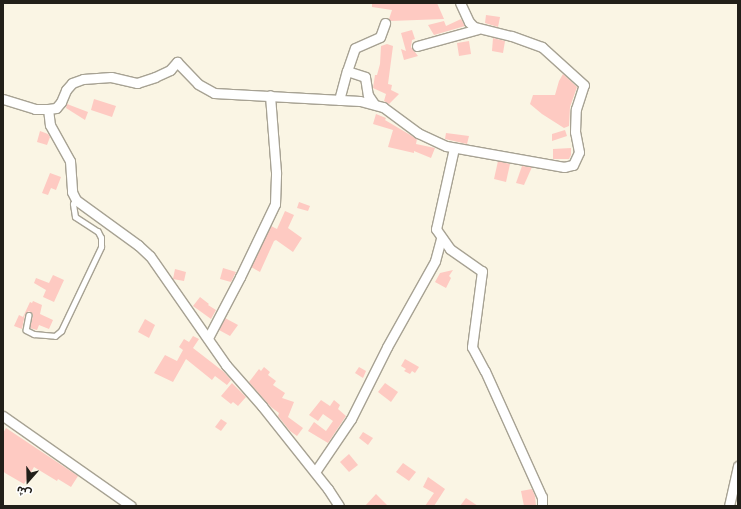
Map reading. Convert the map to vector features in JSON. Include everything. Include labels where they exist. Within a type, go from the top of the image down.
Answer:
[{"type":"street","points":[[3,99],[35,109],[48,110],[56,108],[61,102],[66,90],[72,83],[83,79],[111,77],[137,83],[155,78],[170,70],[177,62],[198,84],[210,92],[339,100],[374,104],[383,107],[418,133],[436,142],[454,148],[568,168],[573,165],[579,152],[575,132],[576,109],[584,85],[542,47],[511,36],[478,29],[469,22],[460,3]]},
{"type":"street","points":[[339,100],[355,48],[380,37],[385,23]]},
{"type":"street","points":[[417,46],[478,29]]},
{"type":"street","points":[[347,71],[365,77],[368,95],[374,104]]},
{"type":"street","points":[[208,338],[240,278],[274,204],[276,172],[270,95]]},
{"type":"street","points":[[48,110],[52,128],[70,161],[72,192],[76,200],[138,245],[150,256],[226,365],[262,406],[315,472],[339,506]]},
{"type":"street","points":[[454,148],[436,229],[450,249],[482,271],[472,347],[485,371],[542,497],[542,506]]},
{"type":"street","points":[[315,472],[354,413],[387,347],[435,261],[441,238]]},
{"type":"street","points":[[3,416],[131,506]]},
{"type":"street","points":[[730,506],[738,466]]},
{"type":"lane","points":[[29,315],[26,330],[34,334],[54,336],[60,331],[101,247],[101,238],[98,232],[75,217],[73,204],[76,200]]},
{"type":"building","points":[[372,3],[437,3],[444,19],[390,21],[389,19],[392,10],[372,7]]},
{"type":"building","points":[[486,15],[500,17],[498,27],[485,23]]},
{"type":"building","points":[[461,19],[465,26],[434,35],[428,25],[444,21],[446,26]]},
{"type":"building","points":[[412,30],[415,39],[412,40],[411,47],[418,56],[404,60],[401,49],[406,51],[401,33]]},
{"type":"building","points":[[493,38],[505,41],[503,53],[492,51]]},
{"type":"building","points":[[469,41],[471,54],[459,56],[457,43]]},
{"type":"building","points":[[387,44],[393,46],[388,84],[392,85],[391,90],[399,94],[389,104],[384,101],[386,94],[373,88],[375,75],[377,75],[380,64],[381,46]]},
{"type":"building","points":[[563,74],[577,87],[570,107],[569,126],[564,128],[542,114],[530,104],[533,95],[555,95],[559,81]]},
{"type":"building","points":[[94,99],[116,106],[112,117],[91,110]]},
{"type":"building","points":[[67,104],[88,112],[85,120],[66,108]]},
{"type":"building","points":[[376,114],[386,118],[385,120],[417,139],[416,144],[435,148],[431,158],[414,151],[414,153],[388,147],[393,130],[373,124]]},
{"type":"building","points":[[565,130],[567,136],[552,141],[552,134]]},
{"type":"building","points":[[40,131],[48,134],[50,137],[47,145],[37,142]]},
{"type":"building","points":[[446,133],[469,136],[467,144],[445,139]]},
{"type":"building","points":[[571,148],[571,155],[569,159],[553,159],[553,149]]},
{"type":"building","points":[[498,161],[510,164],[506,182],[494,179]]},
{"type":"building","points":[[522,166],[532,167],[524,185],[516,183]]},
{"type":"building","points":[[50,173],[61,177],[56,190],[51,188],[48,195],[42,193]]},
{"type":"building","points":[[299,202],[310,206],[308,211],[297,208]]},
{"type":"building","points":[[285,211],[294,215],[288,228],[302,238],[293,252],[276,240],[274,241],[260,272],[251,267],[271,226],[277,229]]},
{"type":"building","points":[[223,268],[236,272],[231,282],[220,279]]},
{"type":"building","points":[[175,269],[186,272],[184,281],[173,279]]},
{"type":"building","points":[[453,270],[449,276],[451,278],[446,288],[435,282],[440,273]]},
{"type":"building","points":[[53,275],[64,280],[54,302],[43,297],[46,290],[34,283],[36,278],[49,283]]},
{"type":"building","points":[[200,297],[216,310],[211,319],[193,306]]},
{"type":"building","points":[[33,301],[42,305],[40,314],[53,320],[49,329],[39,325],[37,330],[30,328],[33,315],[29,311],[25,314],[22,329],[14,326],[19,315],[23,317],[30,302],[32,303]]},
{"type":"building","points":[[225,318],[238,325],[230,336],[219,330]]},
{"type":"building","points":[[145,319],[155,325],[149,338],[138,332]]},
{"type":"building","points":[[193,336],[199,339],[193,348],[224,372],[231,380],[227,385],[215,376],[212,380],[186,359],[173,382],[154,373],[165,355],[177,361],[183,350],[179,347],[184,339],[189,342]]},
{"type":"building","points":[[405,359],[419,367],[415,373],[412,371],[410,374],[404,371],[406,369],[401,366]]},
{"type":"building","points":[[264,367],[270,372],[268,375],[276,381],[273,385],[285,393],[282,398],[294,402],[288,417],[303,428],[297,436],[290,431],[278,416],[279,413],[271,407],[249,382],[259,369],[261,371]]},
{"type":"building","points":[[359,367],[366,371],[363,378],[355,373]]},
{"type":"building","points":[[232,383],[246,397],[238,406],[233,402],[231,404],[221,396]]},
{"type":"building","points":[[385,383],[398,392],[391,402],[378,392]]},
{"type":"building","points":[[321,400],[330,406],[334,400],[340,405],[338,409],[346,416],[328,443],[308,431],[314,422],[326,431],[333,421],[323,414],[318,421],[309,415]]},
{"type":"building","points":[[221,419],[227,423],[221,431],[215,427]]},
{"type":"building","points":[[6,428],[78,476],[71,487],[58,479],[57,481],[34,467],[24,484],[5,473],[3,471],[3,433]]},
{"type":"building","points":[[363,432],[373,438],[368,445],[359,438]]},
{"type":"building","points":[[349,454],[358,465],[349,472],[340,462]]},
{"type":"building","points":[[403,463],[416,472],[409,481],[396,472]]},
{"type":"building","points":[[428,477],[445,489],[434,506],[425,506],[434,493],[423,487]]},
{"type":"building","points":[[532,489],[535,496],[536,506],[524,506],[521,491]]},
{"type":"building","points":[[376,494],[388,506],[365,506]]},
{"type":"building","points":[[466,498],[478,506],[460,506]]}]
